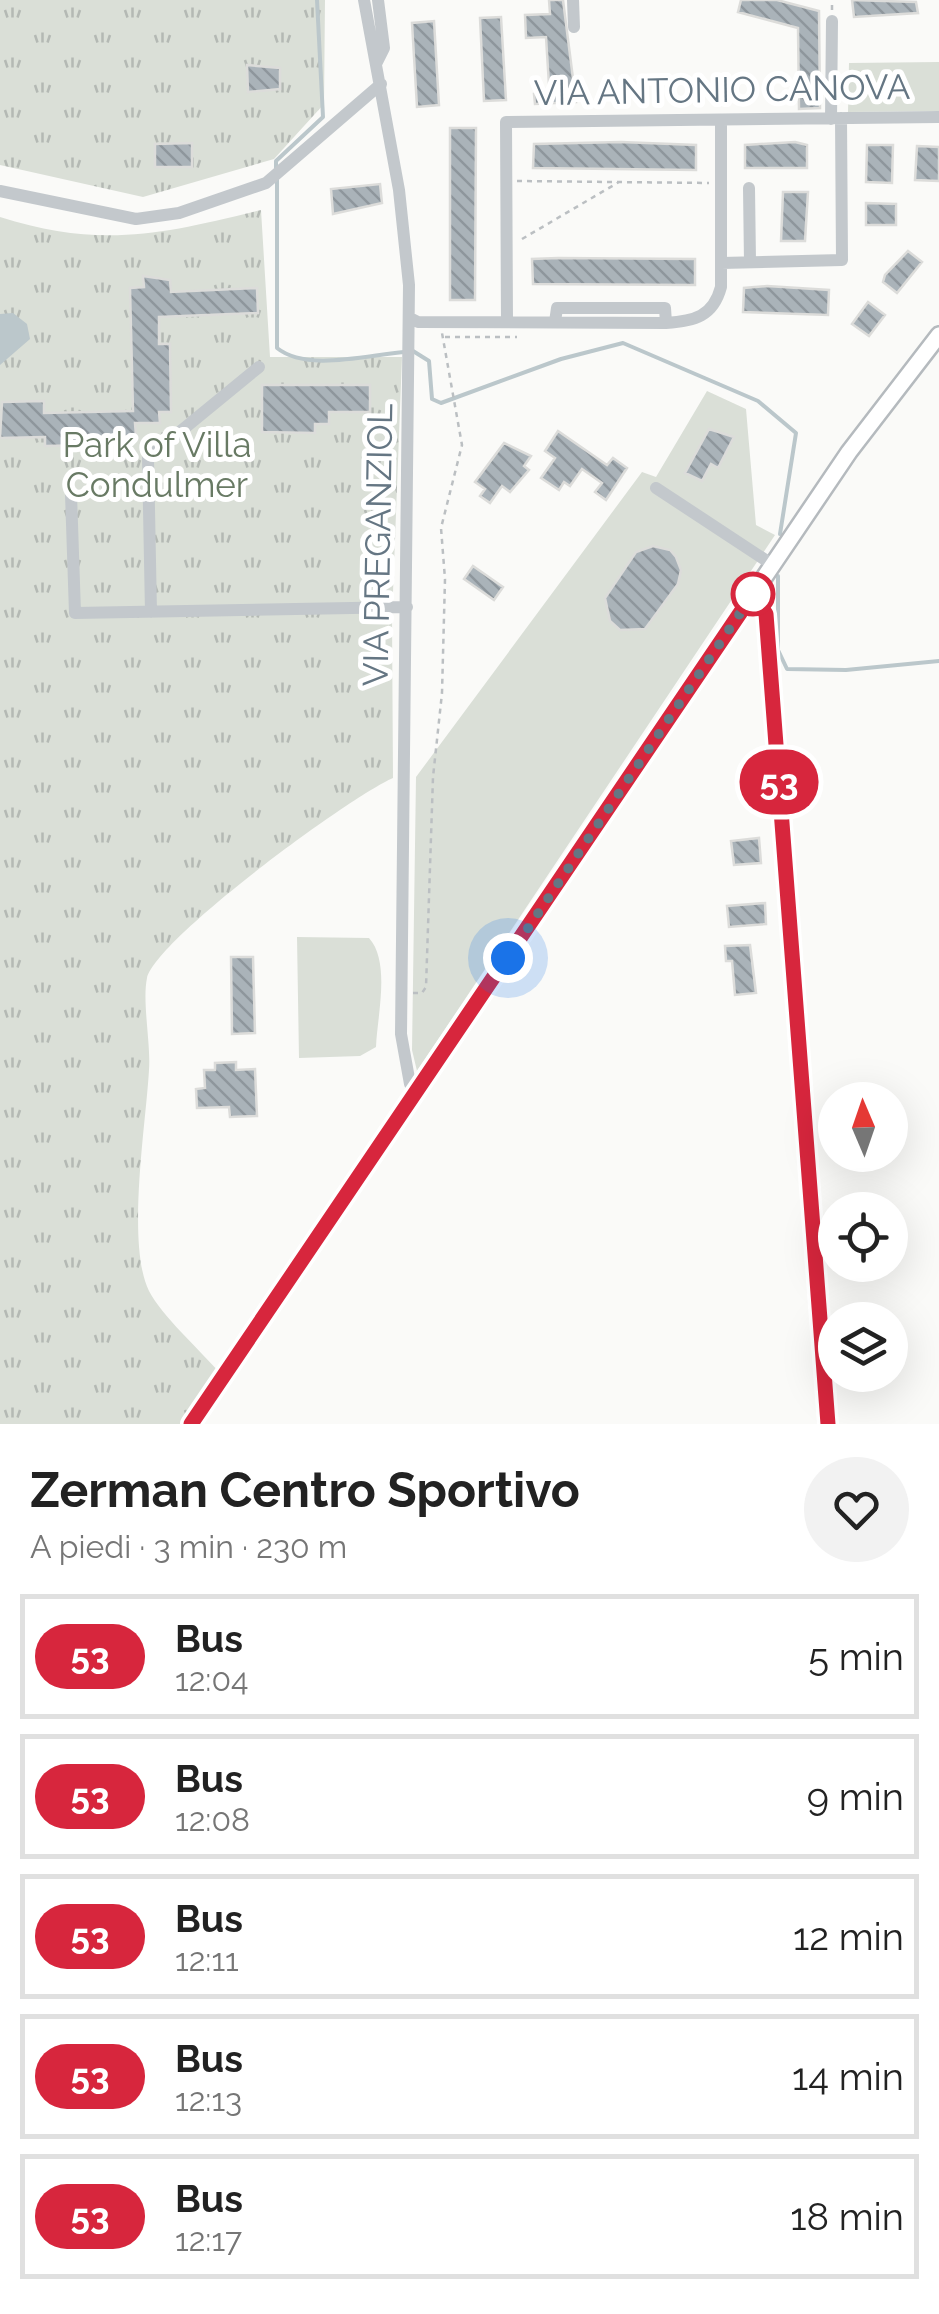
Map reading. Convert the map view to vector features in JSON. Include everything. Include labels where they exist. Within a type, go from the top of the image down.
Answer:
[{"type":"main road","points":[[191,1424],[872,420],[939,335]]},
{"type":"street","name":"VIA PREGANZIOL","points":[[364,0],[399,190],[413,322],[400,1034],[410,1084],[419,1090]]},
{"type":"street","points":[[376,62],[384,48],[378,0]]},
{"type":"street","points":[[573,0],[574,28]]},
{"type":"street","points":[[721,262],[842,260],[832,22]]},
{"type":"street","points":[[0,191],[136,219],[179,213],[266,184],[290,168],[381,84]]},
{"type":"street","name":"VIA ANTONIO CANOVA","points":[[506,181],[506,122],[939,116]]},
{"type":"street","points":[[413,322],[666,323],[690,321],[711,309],[721,287],[721,121]]},
{"type":"street","points":[[506,181],[506,321]]},
{"type":"street","points":[[749,188],[750,262]]},
{"type":"street","points":[[151,612],[148,458],[259,367]]},
{"type":"street","points":[[656,488],[773,566]]},
{"type":"street","points":[[72,494],[74,613],[407,607]]},
{"type":"street","points":[[753,594],[766,614],[828,1424]]},
{"type":"path","points":[[506,181],[721,183]]},
{"type":"path","points":[[506,243],[517,242],[619,182]]},
{"type":"path","points":[[401,993],[422,993],[426,987],[432,777],[443,655],[441,528],[462,445],[440,322]]},
{"type":"green space","points":[[0,0],[325,0],[324,104],[274,159],[143,197],[0,165]]},
{"type":"green space","points":[[939,62],[939,111],[848,112],[849,63]]},
{"type":"green space","name":"Park of Villa Condulmer","points":[[261,210],[270,357],[402,357],[392,618],[393,778],[338,811],[218,902],[184,932],[147,978],[149,1070],[138,1215],[142,1270],[149,1291],[163,1311],[219,1372],[185,1424],[0,1424],[0,217],[69,233],[101,235],[162,231]]},
{"type":"green space","points":[[707,391],[746,409],[756,525],[775,535],[417,1071],[412,1050],[416,777],[642,472],[656,477]]},
{"type":"green space","points":[[297,937],[369,938],[376,948],[381,975],[376,1047],[360,1056],[299,1058]]},
{"type":"shaded area","points":[[13,313],[27,324],[30,339],[0,365],[0,314]]},
{"type":"building","points":[[549,0],[563,0],[576,102],[535,104],[534,94],[547,93],[549,85],[546,37],[526,38],[525,15],[550,14]]},
{"type":"building","points":[[741,0],[777,0],[819,11],[820,108],[799,109],[798,28],[738,12]]},
{"type":"building","points":[[852,0],[916,2],[918,13],[854,17]]},
{"type":"building","points":[[501,17],[506,100],[484,101],[480,18]]},
{"type":"building","points":[[434,21],[439,105],[417,107],[412,23]]},
{"type":"building","points":[[247,65],[280,68],[280,89],[248,92]]},
{"type":"building","points":[[450,128],[476,128],[475,300],[450,300]]},
{"type":"building","points":[[192,143],[192,167],[155,167],[155,144]]},
{"type":"building","points":[[534,144],[696,145],[696,170],[533,168]]},
{"type":"building","points":[[745,145],[807,145],[807,168],[745,168]]},
{"type":"building","points":[[867,145],[893,145],[892,183],[866,182]]},
{"type":"building","points":[[917,146],[939,147],[939,181],[915,180]]},
{"type":"building","points":[[380,184],[382,203],[333,214],[331,189]]},
{"type":"building","points":[[783,192],[808,192],[805,241],[781,241]]},
{"type":"building","points":[[866,203],[896,204],[896,225],[866,225]]},
{"type":"building","points":[[908,251],[922,262],[897,293],[883,282]]},
{"type":"building","points":[[532,259],[695,259],[695,285],[533,284]]},
{"type":"building","points":[[143,276],[170,280],[171,292],[257,288],[258,313],[159,317],[159,344],[170,344],[171,412],[159,412],[160,423],[135,423],[136,436],[93,437],[93,445],[45,446],[45,437],[0,438],[2,402],[44,401],[44,413],[133,411],[130,288],[144,287]]},
{"type":"building","points":[[744,288],[829,290],[828,315],[743,312]]},
{"type":"building","points":[[868,302],[885,315],[869,336],[852,324]]},
{"type":"building","points":[[262,385],[370,385],[370,412],[329,412],[329,424],[315,424],[315,433],[262,432]]},
{"type":"building","points":[[709,429],[734,437],[718,468],[711,464],[702,481],[685,473]]},
{"type":"building","points":[[558,431],[607,465],[613,458],[627,468],[606,500],[595,492],[602,483],[582,469],[570,486],[564,482],[559,490],[541,478],[555,458],[545,451]]},
{"type":"building","points":[[504,443],[531,456],[524,466],[529,470],[510,492],[502,486],[490,503],[480,496],[485,489],[475,482]]},
{"type":"building","points":[[653,546],[670,550],[676,557],[681,570],[678,584],[645,629],[620,630],[610,621],[605,598],[636,552]]},
{"type":"building","points":[[473,566],[503,587],[494,600],[464,579]]},
{"type":"building","points":[[759,838],[761,863],[734,865],[731,841]]},
{"type":"building","points":[[765,903],[766,924],[729,927],[727,906]]},
{"type":"building","points":[[750,945],[756,993],[735,995],[732,961],[726,961],[725,946]]},
{"type":"building","points":[[231,957],[253,957],[255,1033],[232,1034]]},
{"type":"building","points":[[236,1062],[236,1070],[255,1069],[257,1116],[230,1117],[229,1107],[197,1108],[196,1089],[205,1088],[204,1070],[215,1070],[215,1063]]},
{"type":"waterway","points":[[276,169],[276,161],[323,117],[317,0]]},
{"type":"waterway","points":[[277,178],[277,348],[290,355],[321,361],[404,352]]},
{"type":"waterway","points":[[413,351],[429,361],[432,399],[441,403],[561,359],[623,343],[758,401],[796,433],[780,534]]},
{"type":"waterway","points":[[778,576],[778,650],[787,669],[846,670],[939,661]]},
{"type":"bus line","name":"53","points":[[191,1424],[753,594],[766,614],[828,1424]]},
{"type":"route","points":[[508,958],[753,594]]}]
